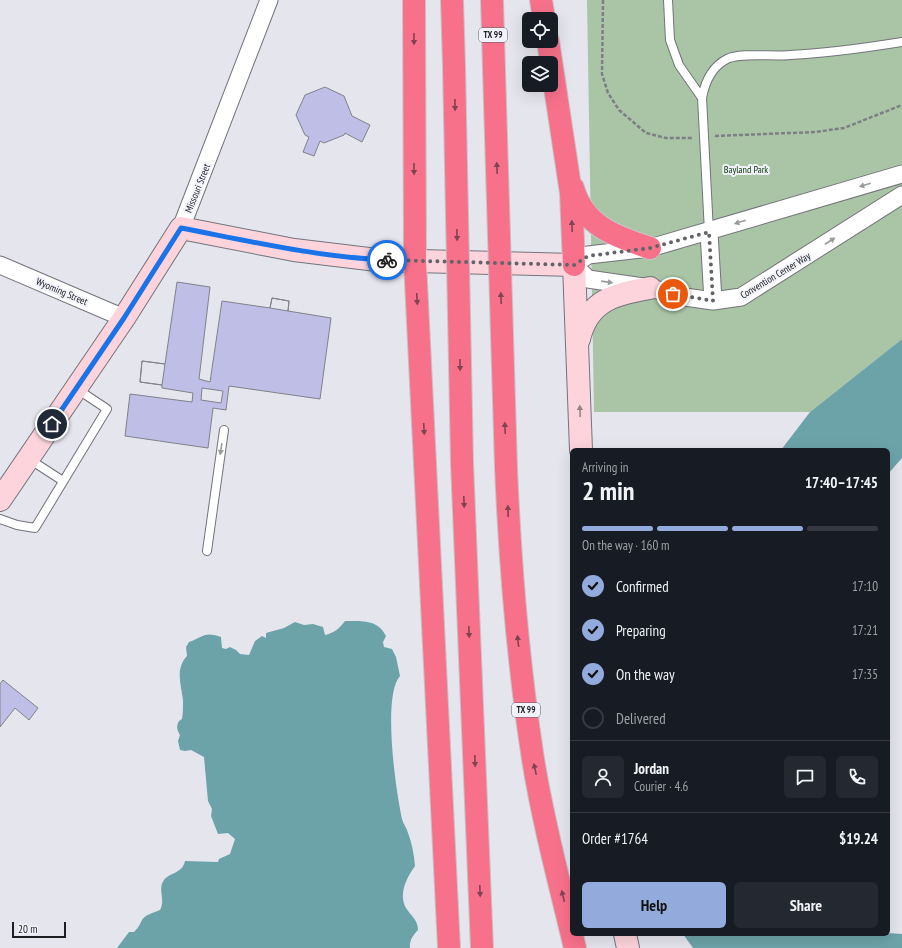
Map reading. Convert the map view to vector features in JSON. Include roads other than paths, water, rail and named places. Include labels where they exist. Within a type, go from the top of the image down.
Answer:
[{"type":"highway","points":[[414,0],[415,262],[449,948]]},
{"type":"highway","points":[[452,0],[462,463],[482,948]]},
{"type":"highway","name":"TX 99","points":[[492,0],[506,467],[509,546],[513,597],[522,683],[533,761],[570,926]]},
{"type":"highway","points":[[541,0],[543,12]]},
{"type":"highway","points":[[549,48],[571,193],[574,265]]},
{"type":"highway","points":[[567,167],[575,195],[583,210],[600,227],[620,238],[650,248]]},
{"type":"highway","name":"TX 99","points":[[572,936],[575,948]]},
{"type":"street","name":"Missouri Street","points":[[0,500],[124,318],[181,228],[269,0]]},
{"type":"street","points":[[181,228],[308,252],[377,260],[574,265],[588,256],[650,248],[709,232],[902,174]]},
{"type":"street","name":"Convention Center Way","points":[[574,265],[588,279],[650,288],[685,297],[713,301],[741,297],[902,195]]},
{"type":"street","points":[[709,232],[713,301]]},
{"type":"street","name":"Wyoming Street","points":[[0,265],[124,318]]},
{"type":"street","points":[[574,265],[581,448]]},
{"type":"street","points":[[577,348],[582,327],[588,316],[600,304],[612,297],[650,288]]},
{"type":"street","points":[[625,936],[628,948]]},
{"type":"lane","points":[[668,0],[670,40],[679,65],[702,98]]},
{"type":"lane","points":[[709,232],[702,98],[704,86],[710,74],[718,64],[728,58],[740,56],[789,56],[854,50],[902,42]]},
{"type":"lane","points":[[0,519],[17,525],[35,528],[107,409],[76,388]]},
{"type":"lane","points":[[207,551],[224,430]]},
{"type":"lane","points":[[28,459],[64,481]]},
{"type":"water","points":[[902,339],[902,458],[890,472],[890,448],[783,448],[810,412]]},
{"type":"water","points":[[345,621],[368,622],[383,630],[386,636],[383,642],[384,647],[392,649],[396,657],[400,676],[395,687],[392,703],[391,723],[394,767],[399,806],[412,845],[415,866],[409,875],[403,891],[406,908],[416,921],[418,927],[418,930],[411,941],[410,948],[117,948],[129,932],[134,932],[144,917],[160,910],[162,906],[161,887],[162,883],[167,877],[179,871],[185,861],[218,862],[219,859],[230,854],[235,839],[228,833],[218,834],[211,816],[212,809],[208,801],[204,757],[191,750],[180,750],[178,741],[180,735],[177,726],[179,721],[182,719],[183,700],[180,671],[183,661],[187,656],[186,647],[189,642],[204,635],[215,635],[221,637],[222,648],[226,649],[230,647],[240,654],[249,655],[255,641],[262,636],[266,638],[266,633],[284,628],[295,622],[304,625],[313,624],[323,627],[325,635],[336,630]]},
{"type":"water","points":[[890,933],[902,934],[902,948],[693,948],[684,936],[890,936]]},
{"type":"park label","name":"Bayland Park","points":[[746,169]]}]
